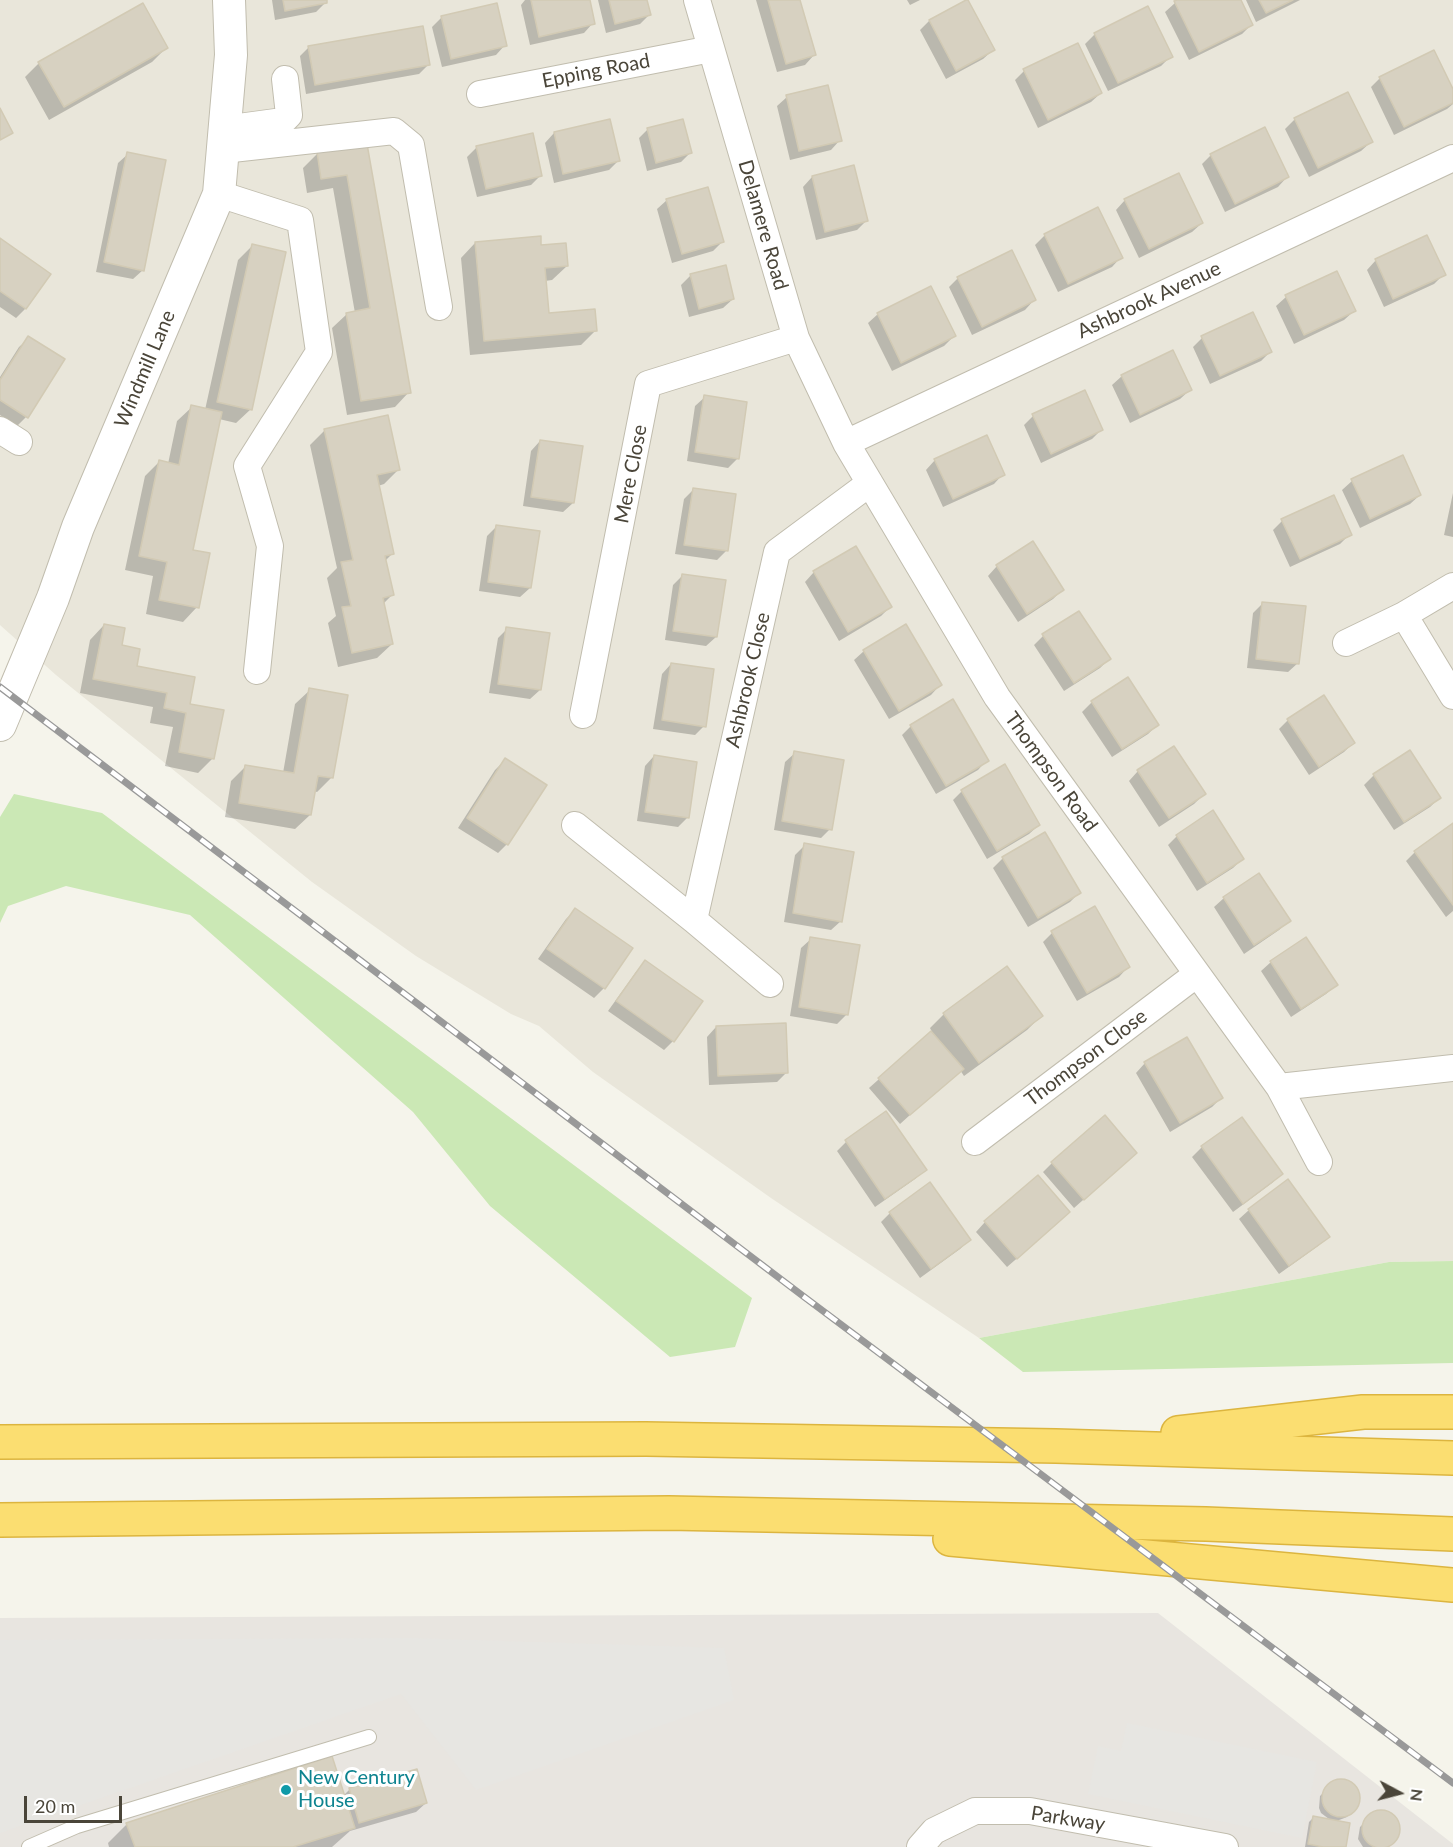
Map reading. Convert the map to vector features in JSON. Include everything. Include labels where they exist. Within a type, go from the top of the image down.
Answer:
[{"type":"highway","points":[[1056,1446],[1363,1412],[1453,1412]]},
{"type":"highway","points":[[0,1442],[646,1439],[1056,1446],[1453,1458]]},
{"type":"highway","points":[[669,1513],[1453,1585]]},
{"type":"highway","points":[[0,1520],[669,1513],[1206,1524],[1453,1534]]},
{"type":"street","name":"Windmill Lane","points":[[0,725],[53,598],[78,527],[219,194],[231,55],[229,0]]},
{"type":"street","name":"Delamere Road","points":[[697,0],[796,338],[846,443]]},
{"type":"street","name":"Epping Road","points":[[480,94],[711,49]]},
{"type":"street","points":[[224,140],[283,121],[289,115],[285,79]]},
{"type":"street","points":[[224,140],[394,131],[411,145],[439,307]]},
{"type":"street","name":"Ashbrook Avenue","points":[[846,443],[1453,158]]},
{"type":"street","points":[[219,194],[300,220],[319,352],[247,466],[270,546],[257,671]]},
{"type":"street","name":"Mere Close","points":[[583,715],[648,384],[796,338]]},
{"type":"street","name":"Thompson Road","points":[[846,443],[997,697],[1279,1087],[1319,1162]]},
{"type":"street","name":"Ashbrook Close","points":[[694,920],[777,552],[870,483]]},
{"type":"street","points":[[1346,643],[1404,615],[1453,586]]},
{"type":"street","points":[[1404,615],[1453,696]]},
{"type":"street","points":[[575,825],[770,984]]},
{"type":"street","name":"Thompson Close","points":[[975,1142],[1197,974]]},
{"type":"street","points":[[1279,1087],[1453,1068]]},
{"type":"street","name":"Parkway","points":[[920,1847],[934,1831],[975,1810],[1030,1811],[1225,1847]]},
{"type":"lane","points":[[29,1847],[77,1826],[369,1737]]},
{"type":"shaded area","points":[[0,0],[1453,0],[1453,1261],[1389,1262],[979,1338],[771,1198],[593,1072],[539,1026],[511,1014],[416,956],[312,882],[56,675],[0,625]]},
{"type":"shaded area","points":[[1158,1613],[1453,1844],[1453,1847],[0,1847],[0,1618]]},
{"type":"shaded area","points":[[409,1638],[724,1648],[734,1700],[476,1790],[401,1694],[0,1833],[0,1640]]},
{"type":"shaded area","points":[[1127,1723],[1317,1762],[1302,1838],[1088,1794],[1098,1746],[1121,1751]]},
{"type":"green space","points":[[14,794],[102,813],[752,1298],[735,1347],[670,1357],[490,1206],[413,1112],[190,915],[66,886],[8,906],[0,923],[0,817]]},
{"type":"green space","points":[[1453,1261],[1453,1363],[1023,1372],[979,1338],[1389,1262]]},
{"type":"building","points":[[283,0],[327,0],[327,3],[285,11]]},
{"type":"building","points":[[531,0],[590,0],[595,24],[539,37]]},
{"type":"building","points":[[609,0],[647,0],[651,15],[615,24]]},
{"type":"building","points":[[768,0],[800,0],[816,55],[786,64]]},
{"type":"building","points":[[966,0],[995,50],[956,71],[929,20]]},
{"type":"building","points":[[1241,0],[1253,25],[1199,52],[1174,1]]},
{"type":"building","points":[[1259,0],[1293,0],[1266,13]]},
{"type":"building","points":[[143,3],[168,48],[64,107],[38,62]]},
{"type":"building","points":[[497,3],[507,46],[451,59],[441,16]]},
{"type":"building","points":[[1148,6],[1173,57],[1118,83],[1094,33]]},
{"type":"building","points":[[423,26],[430,65],[315,85],[308,46]]},
{"type":"building","points":[[1078,43],[1102,93],[1048,120],[1023,69]]},
{"type":"building","points":[[1434,50],[1453,89],[1453,103],[1404,127],[1379,77]]},
{"type":"building","points":[[828,85],[842,141],[799,151],[786,95]]},
{"type":"building","points":[[1348,92],[1373,142],[1318,168],[1294,118]]},
{"type":"building","points":[[0,108],[13,133],[0,140]]},
{"type":"building","points":[[610,119],[620,161],[563,174],[554,132]]},
{"type":"building","points":[[683,119],[692,153],[656,163],[647,128]]},
{"type":"building","points":[[1265,127],[1289,177],[1235,204],[1210,154]]},
{"type":"building","points":[[533,133],[542,176],[486,189],[476,146]]},
{"type":"building","points":[[367,144],[411,393],[361,401],[346,313],[370,308],[347,175],[321,179],[317,152]]},
{"type":"building","points":[[127,152],[166,160],[144,271],[104,262]]},
{"type":"building","points":[[854,165],[868,221],[825,232],[812,176]]},
{"type":"building","points":[[1179,173],[1203,223],[1149,249],[1124,199]]},
{"type":"building","points":[[708,187],[724,242],[682,254],[666,199]]},
{"type":"building","points":[[1098,207],[1123,258],[1068,284],[1044,234]]},
{"type":"building","points":[[1427,235],[1446,275],[1393,299],[1375,259]]},
{"type":"building","points":[[541,236],[541,245],[566,243],[568,266],[545,268],[549,313],[595,309],[597,331],[484,341],[475,242]]},
{"type":"building","points":[[0,238],[51,274],[26,309],[0,291]]},
{"type":"building","points":[[252,244],[286,252],[252,410],[217,402]]},
{"type":"building","points":[[1012,250],[1036,300],[982,327],[957,277]]},
{"type":"building","points":[[726,265],[734,299],[699,309],[690,274]]},
{"type":"building","points":[[1337,271],[1356,311],[1304,335],[1285,295]]},
{"type":"building","points":[[931,286],[956,336],[901,363],[877,313]]},
{"type":"building","points":[[1253,312],[1272,352],[1220,376],[1201,336]]},
{"type":"building","points":[[28,336],[65,359],[28,418],[0,400],[0,380]]},
{"type":"building","points":[[1173,350],[1192,390],[1140,415],[1121,375]]},
{"type":"building","points":[[1085,390],[1103,430],[1051,454],[1032,414]]},
{"type":"building","points":[[704,395],[747,402],[739,459],[695,452]]},
{"type":"building","points":[[191,405],[222,412],[193,550],[210,553],[199,608],[159,600],[167,562],[139,556],[159,460],[179,465]]},
{"type":"building","points":[[388,415],[400,470],[377,475],[394,554],[385,556],[394,595],[383,598],[393,644],[352,653],[342,607],[351,606],[341,562],[353,560],[324,429]]},
{"type":"building","points":[[987,435],[1005,475],[953,499],[934,459]]},
{"type":"building","points":[[540,440],[583,446],[574,503],[531,497]]},
{"type":"building","points":[[1403,455],[1421,495],[1370,519],[1351,479]]},
{"type":"building","points":[[693,488],[736,494],[728,551],[684,545]]},
{"type":"building","points":[[1334,495],[1352,535],[1300,559],[1281,519]]},
{"type":"building","points":[[496,525],[540,531],[531,588],[488,582]]},
{"type":"building","points":[[1033,541],[1064,590],[1027,614],[996,565]]},
{"type":"building","points":[[856,546],[892,607],[848,632],[813,571]]},
{"type":"building","points":[[682,574],[726,580],[717,637],[673,631]]},
{"type":"building","points":[[1262,602],[1306,606],[1299,664],[1256,659]]},
{"type":"building","points":[[1079,611],[1111,659],[1074,683],[1042,634]]},
{"type":"building","points":[[104,624],[125,628],[122,645],[140,649],[137,666],[195,677],[190,704],[224,710],[214,759],[179,752],[186,713],[164,708],[167,693],[93,679]]},
{"type":"building","points":[[906,624],[942,685],[899,711],[863,650]]},
{"type":"building","points":[[506,627],[550,633],[541,690],[498,684]]},
{"type":"building","points":[[671,663],[714,669],[706,727],[662,720]]},
{"type":"building","points":[[1128,677],[1159,725],[1122,749],[1091,701]]},
{"type":"building","points":[[309,688],[348,695],[333,778],[318,776],[311,815],[239,803],[245,765],[294,773]]},
{"type":"building","points":[[1324,695],[1355,743],[1319,767],[1287,719]]},
{"type":"building","points":[[953,699],[989,761],[946,786],[910,725]]},
{"type":"building","points":[[1174,746],[1206,794],[1169,818],[1137,770]]},
{"type":"building","points":[[1410,750],[1441,798],[1404,822],[1373,774]]},
{"type":"building","points":[[794,751],[844,760],[832,830],[782,821]]},
{"type":"building","points":[[654,755],[697,762],[689,818],[645,812]]},
{"type":"building","points":[[505,758],[547,785],[508,845],[467,818]]},
{"type":"building","points":[[1005,764],[1040,825],[997,851],[961,790]]},
{"type":"building","points":[[1213,810],[1244,859],[1207,883],[1176,835]]},
{"type":"building","points":[[1453,823],[1453,905],[1414,851]]},
{"type":"building","points":[[1045,832],[1081,893],[1038,918],[1002,857]]},
{"type":"building","points":[[804,843],[854,852],[842,922],[793,913]]},
{"type":"building","points":[[1259,873],[1291,921],[1254,945],[1223,897]]},
{"type":"building","points":[[1095,906],[1130,967],[1087,993],[1051,931]]},
{"type":"building","points":[[575,908],[633,948],[605,989],[547,949]]},
{"type":"building","points":[[810,937],[860,945],[848,1015],[799,1007]]},
{"type":"building","points":[[1306,937],[1338,985],[1301,1009],[1270,961]]},
{"type":"building","points":[[645,960],[703,1001],[674,1042],[616,1001]]},
{"type":"building","points":[[1007,966],[1043,1016],[979,1063],[943,1013]]},
{"type":"building","points":[[786,1023],[788,1073],[718,1076],[716,1026]]},
{"type":"building","points":[[931,1031],[964,1069],[910,1115],[878,1078]]},
{"type":"building","points":[[1187,1037],[1223,1098],[1180,1123],[1144,1062]]},
{"type":"building","points":[[886,1111],[927,1170],[885,1199],[845,1140]]},
{"type":"building","points":[[1105,1115],[1137,1153],[1084,1200],[1051,1162]]},
{"type":"building","points":[[1242,1117],[1283,1174],[1243,1204],[1201,1146]]},
{"type":"building","points":[[1038,1175],[1070,1212],[1017,1259],[984,1221]]},
{"type":"building","points":[[1288,1179],[1330,1237],[1289,1266],[1248,1209]]},
{"type":"building","points":[[930,1182],[971,1240],[931,1269],[889,1212]]},
{"type":"building","name":"New Century House","points":[[332,1756],[355,1828],[293,1847],[135,1847],[126,1823]]},
{"type":"building","points":[[417,1769],[427,1803],[359,1823],[349,1788]]},
{"type":"building","points":[[1341,1779],[1354,1785],[1360,1798],[1354,1811],[1341,1817],[1328,1811],[1322,1798],[1328,1785]]},
{"type":"building","points":[[1381,1810],[1395,1815],[1400,1829],[1395,1843],[1381,1848],[1367,1843],[1362,1829],[1367,1815]]},
{"type":"building","points":[[1313,1816],[1350,1823],[1346,1847],[1323,1847],[1308,1844]]},
{"type":"railway","points":[[0,687],[803,1296],[1453,1783]]},
{"type":"place","name":"New Century House","points":[[286,1790]]}]
